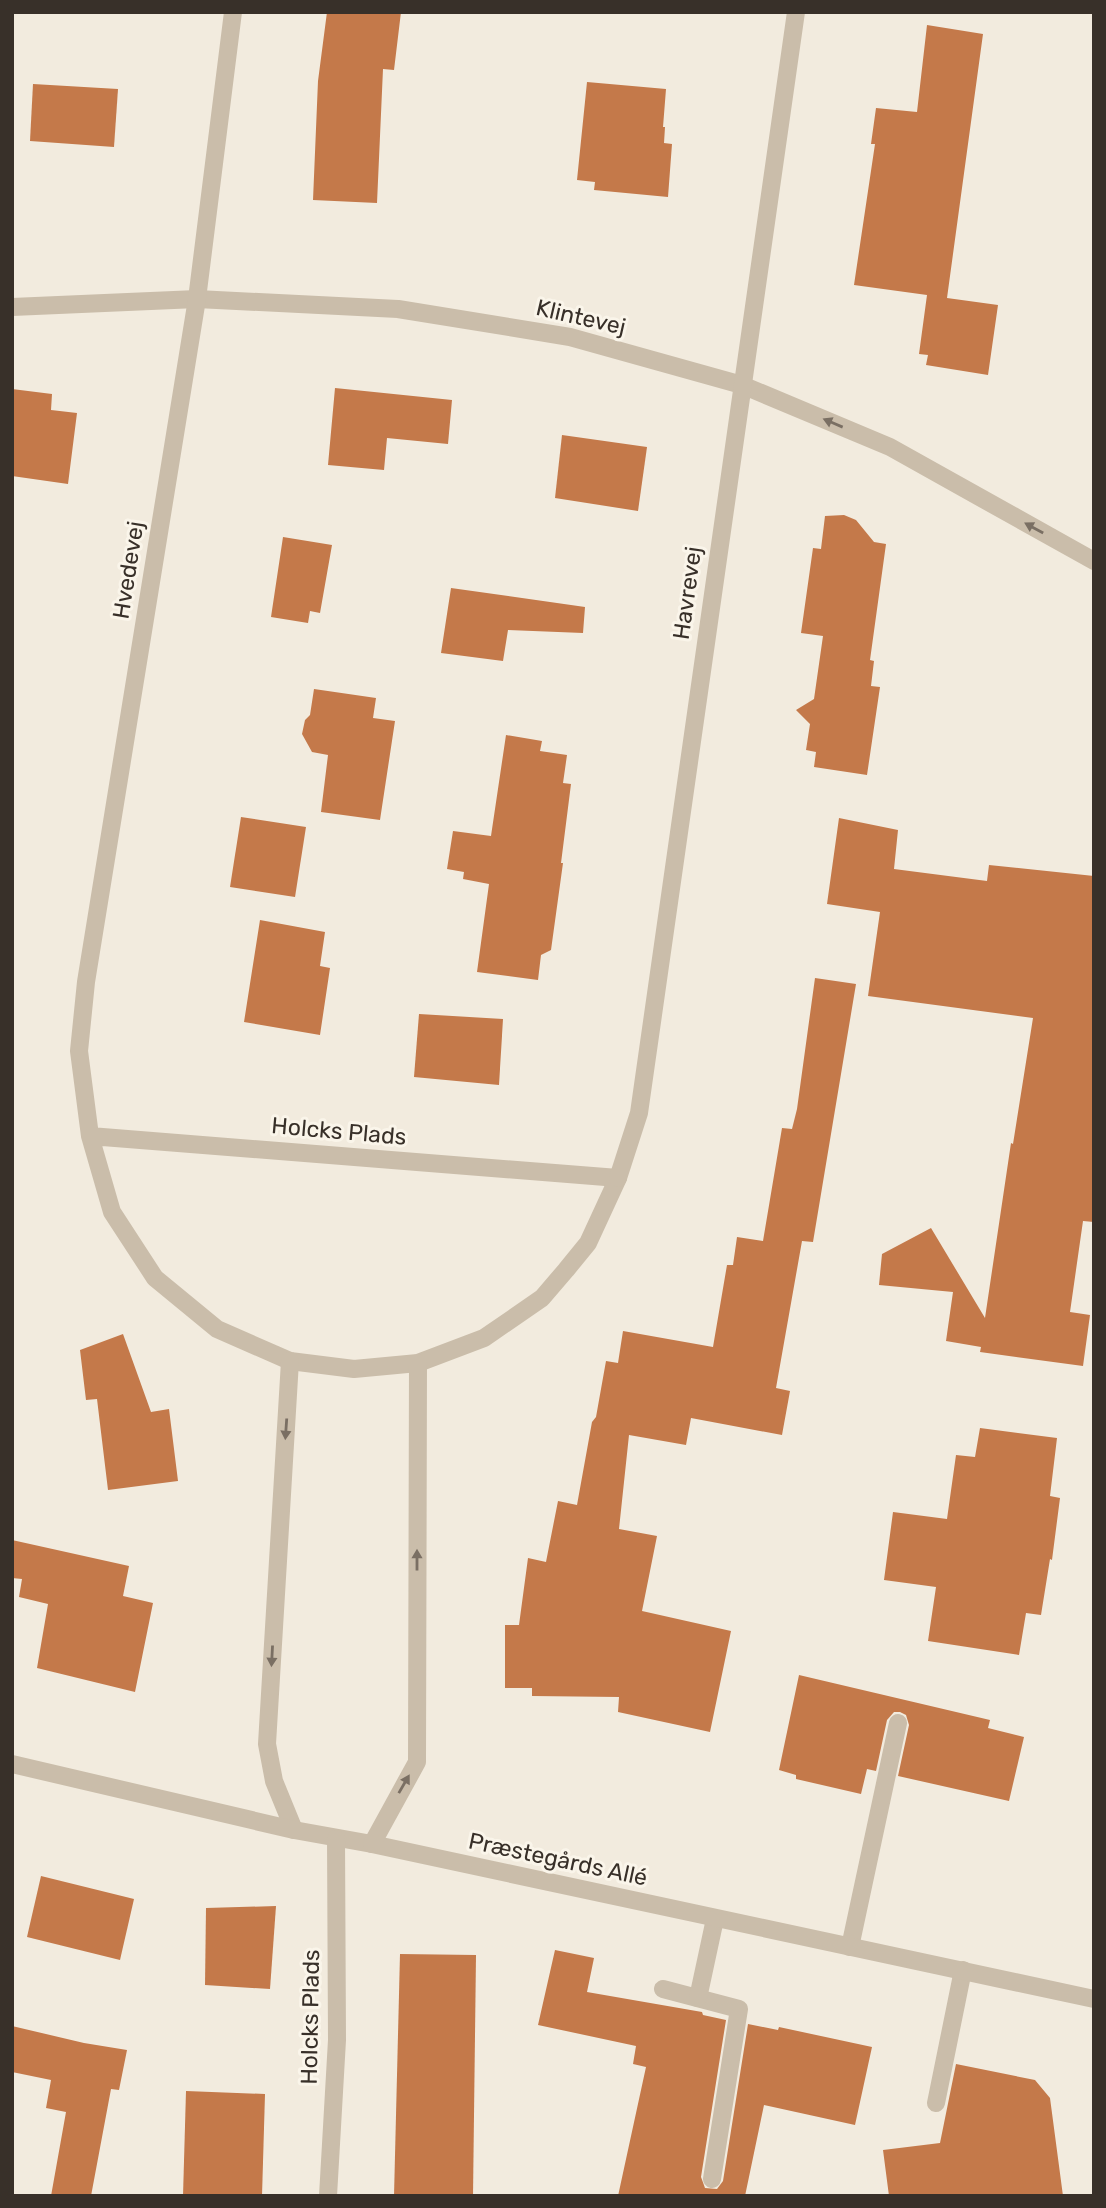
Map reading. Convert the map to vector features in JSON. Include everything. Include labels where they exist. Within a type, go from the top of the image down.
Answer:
[{"type":"street","name":"Hvedevej","points":[[90,1136],[79,1051],[86,982],[197,299],[233,12]]},
{"type":"street","name":"Havrevej","points":[[618,1178],[639,1112],[796,12]]},
{"type":"street","name":"Klintevej","points":[[12,307],[197,299],[410,311],[570,337],[742,385],[890,447],[1094,561]]},
{"type":"street","name":"Holcks Plads","points":[[90,1136],[618,1178]]},
{"type":"street","points":[[90,1136],[112,1212],[155,1278],[216,1329],[290,1361],[354,1369],[418,1363],[484,1338],[542,1298],[588,1243],[618,1178]]},
{"type":"street","points":[[290,1361],[267,1744],[274,1781],[294,1830]]},
{"type":"street","points":[[372,1844],[417,1762],[418,1363]]},
{"type":"street","points":[[850,1947],[898,1723]]},
{"type":"street","name":"Præstegårds Allé","points":[[12,1764],[294,1830],[372,1844],[1094,1998]]},
{"type":"street","name":"Holcks Plads","points":[[328,2196],[337,2040],[336,1839]]},
{"type":"street","points":[[698,1998],[715,1919]]},
{"type":"street","points":[[936,2103],[963,1970]]},
{"type":"street","points":[[663,1989],[739,2009],[712,2179]]},
{"type":"building","points":[[327,12],[401,12],[394,70],[383,69],[377,203],[313,200],[318,81]]},
{"type":"building","points":[[927,25],[983,34],[947,298],[998,305],[988,375],[926,365],[928,355],[919,354],[927,295],[854,285],[875,144],[871,144],[876,108],[917,112]]},
{"type":"building","points":[[587,82],[666,89],[664,143],[672,144],[668,197],[594,190],[595,182],[577,180]]},
{"type":"building","points":[[33,84],[118,89],[114,147],[30,141]]},
{"type":"building","points":[[335,388],[452,400],[448,444],[387,438],[384,470],[328,465]]},
{"type":"building","points":[[12,389],[52,394],[51,410],[77,413],[68,484],[12,476]]},
{"type":"building","points":[[562,435],[647,447],[638,511],[555,498]]},
{"type":"building","points":[[844,515],[856,520],[874,542],[886,544],[870,660],[874,661],[871,686],[880,687],[867,775],[814,767],[816,752],[806,750],[810,724],[796,710],[814,699],[823,636],[801,633],[813,548],[821,549],[825,516]]},
{"type":"building","points":[[283,537],[332,545],[320,613],[310,611],[308,623],[271,617]]},
{"type":"building","points":[[451,588],[585,607],[583,633],[508,630],[503,661],[441,653]]},
{"type":"building","points":[[314,689],[376,698],[373,718],[395,721],[380,820],[321,812],[328,755],[312,752],[302,734],[305,720],[310,715]]},
{"type":"building","points":[[506,735],[542,741],[540,751],[567,755],[563,783],[571,784],[551,950],[541,955],[538,980],[477,972],[489,884],[463,879],[464,872],[447,869],[453,831],[491,836]]},
{"type":"building","points":[[241,817],[306,827],[295,897],[230,887]]},
{"type":"building","points":[[839,818],[898,830],[894,869],[987,881],[989,865],[1094,876],[1094,1222],[1083,1221],[1070,1312],[1090,1315],[1083,1366],[980,1352],[981,1347],[946,1341],[953,1292],[879,1285],[882,1254],[931,1228],[985,1318],[1033,1018],[868,996],[880,912],[827,904]]},
{"type":"building","points":[[260,920],[325,932],[320,966],[330,968],[320,1035],[244,1022]]},
{"type":"building","points":[[815,978],[856,984],[813,1242],[802,1241],[776,1388],[790,1391],[782,1435],[691,1418],[686,1445],[629,1435],[619,1529],[657,1536],[642,1611],[731,1631],[710,1732],[618,1712],[619,1697],[532,1696],[532,1688],[505,1688],[505,1625],[519,1625],[528,1558],[546,1562],[558,1501],[577,1505],[606,1361],[618,1363],[623,1331],[713,1347],[727,1265],[733,1265],[737,1237],[763,1241],[782,1128],[792,1129],[797,1109]]},
{"type":"building","points":[[419,1014],[503,1019],[499,1085],[414,1077]]},
{"type":"building","points":[[123,1334],[151,1412],[169,1409],[178,1481],[108,1490],[97,1399],[86,1400],[80,1350]]},
{"type":"building","points":[[980,1428],[1057,1438],[1050,1496],[1060,1498],[1052,1560],[1050,1559],[1041,1615],[1026,1613],[1019,1655],[928,1641],[936,1587],[884,1580],[893,1512],[947,1519],[956,1455],[975,1457]]},
{"type":"building","points":[[12,1540],[129,1566],[123,1596],[153,1603],[135,1692],[37,1668],[48,1604],[19,1597],[22,1579],[12,1578]]},
{"type":"building","points":[[799,1675],[990,1720],[988,1728],[1024,1737],[1009,1801],[898,1776],[909,1725],[906,1715],[900,1712],[894,1712],[887,1720],[876,1771],[867,1769],[861,1794],[796,1779],[796,1775],[779,1770]]},
{"type":"building","points":[[41,1876],[134,1899],[120,1960],[27,1937]]},
{"type":"building","points":[[276,1906],[270,1989],[205,1985],[206,1908]]},
{"type":"building","points":[[555,1950],[594,1958],[587,1992],[702,2012],[703,2015],[726,2020],[701,2177],[705,2188],[717,2189],[723,2181],[748,2024],[778,2030],[779,2027],[872,2047],[855,2125],[764,2105],[745,2196],[618,2196],[646,2067],[633,2064],[636,2046],[538,2025]]},
{"type":"building","points":[[400,1954],[476,1955],[473,2196],[394,2196]]},
{"type":"building","points":[[12,2026],[127,2050],[119,2090],[111,2089],[91,2196],[51,2196],[66,2112],[46,2108],[51,2080],[12,2072]]},
{"type":"building","points":[[956,2064],[1035,2080],[1050,2098],[1063,2196],[889,2196],[883,2150],[940,2143]]},
{"type":"building","points":[[186,2091],[265,2094],[262,2196],[183,2196]]}]
